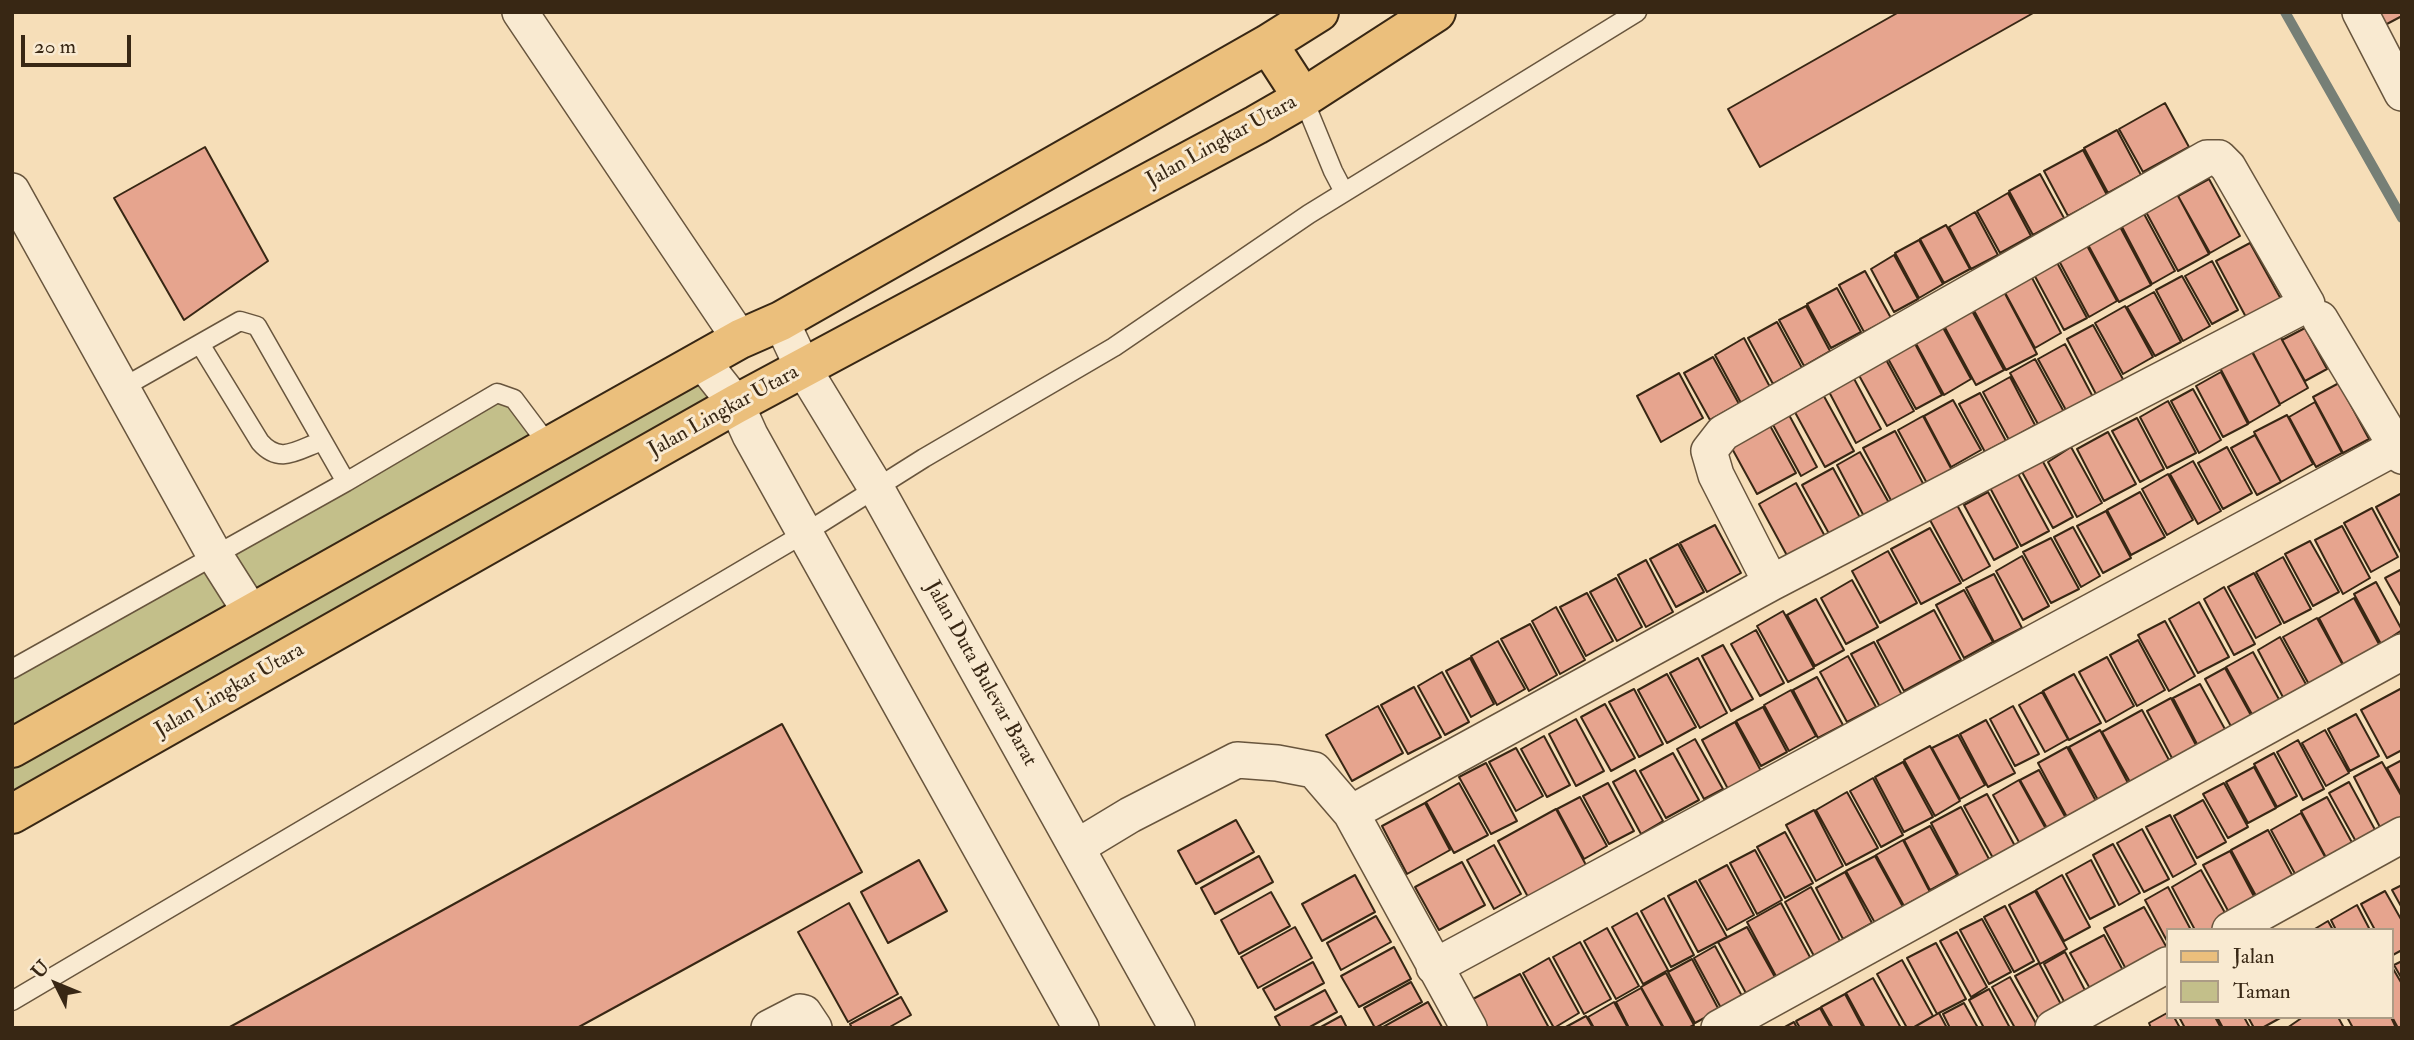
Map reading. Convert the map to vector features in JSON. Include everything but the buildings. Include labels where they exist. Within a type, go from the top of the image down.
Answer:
[{"type":"main road","points":[[12,748],[702,361],[781,321],[1268,44],[1319,12]]},
{"type":"main road","name":"Jalan Lingkar Utara","points":[[12,814],[811,381],[1303,98],[1436,12]]},
{"type":"main road","points":[[1268,44],[1303,98]]},
{"type":"street","points":[[520,12],[740,340]]},
{"type":"street","points":[[2360,12],[2391,46],[2402,93]]},
{"type":"street","points":[[1351,813],[1771,583],[2307,304],[2228,167],[2219,158],[2207,158],[1723,433],[1709,451],[1716,475],[1771,583]]},
{"type":"street","points":[[12,191],[214,554],[252,614]]},
{"type":"street","points":[[1434,967],[2399,452],[2320,319]]},
{"type":"street","name":"Jalan Duta Bulevar Barat","points":[[781,321],[811,381],[868,475],[1177,1028]]},
{"type":"street","points":[[702,361],[743,419],[1081,1028]]},
{"type":"street","points":[[1719,1028],[2402,652]]},
{"type":"street","points":[[1077,847],[1130,815],[1237,760],[1277,763],[1314,770],[1351,813],[1469,1028]]},
{"type":"street","points":[[2234,928],[2402,835]]},
{"type":"street","points":[[2053,1028],[2166,966]]},
{"type":"street","points":[[769,1028],[800,1012],[804,1013],[814,1028]]},
{"type":"lane","points":[[12,1001],[798,521],[868,475],[1114,347],[1344,192],[1637,12]]},
{"type":"lane","points":[[1303,98],[1344,192]]},
{"type":"lane","points":[[122,388],[240,321],[257,326],[346,482]]},
{"type":"lane","points":[[200,344],[260,442],[269,452],[282,456],[322,441]]},
{"type":"lane","points":[[12,669],[346,482],[497,393],[514,399],[550,447]]},
{"type":"green space","points":[[702,361],[736,404],[12,812],[12,669],[497,393],[550,447]]},
{"type":"waterway","points":[[2285,12],[2402,218]]}]
